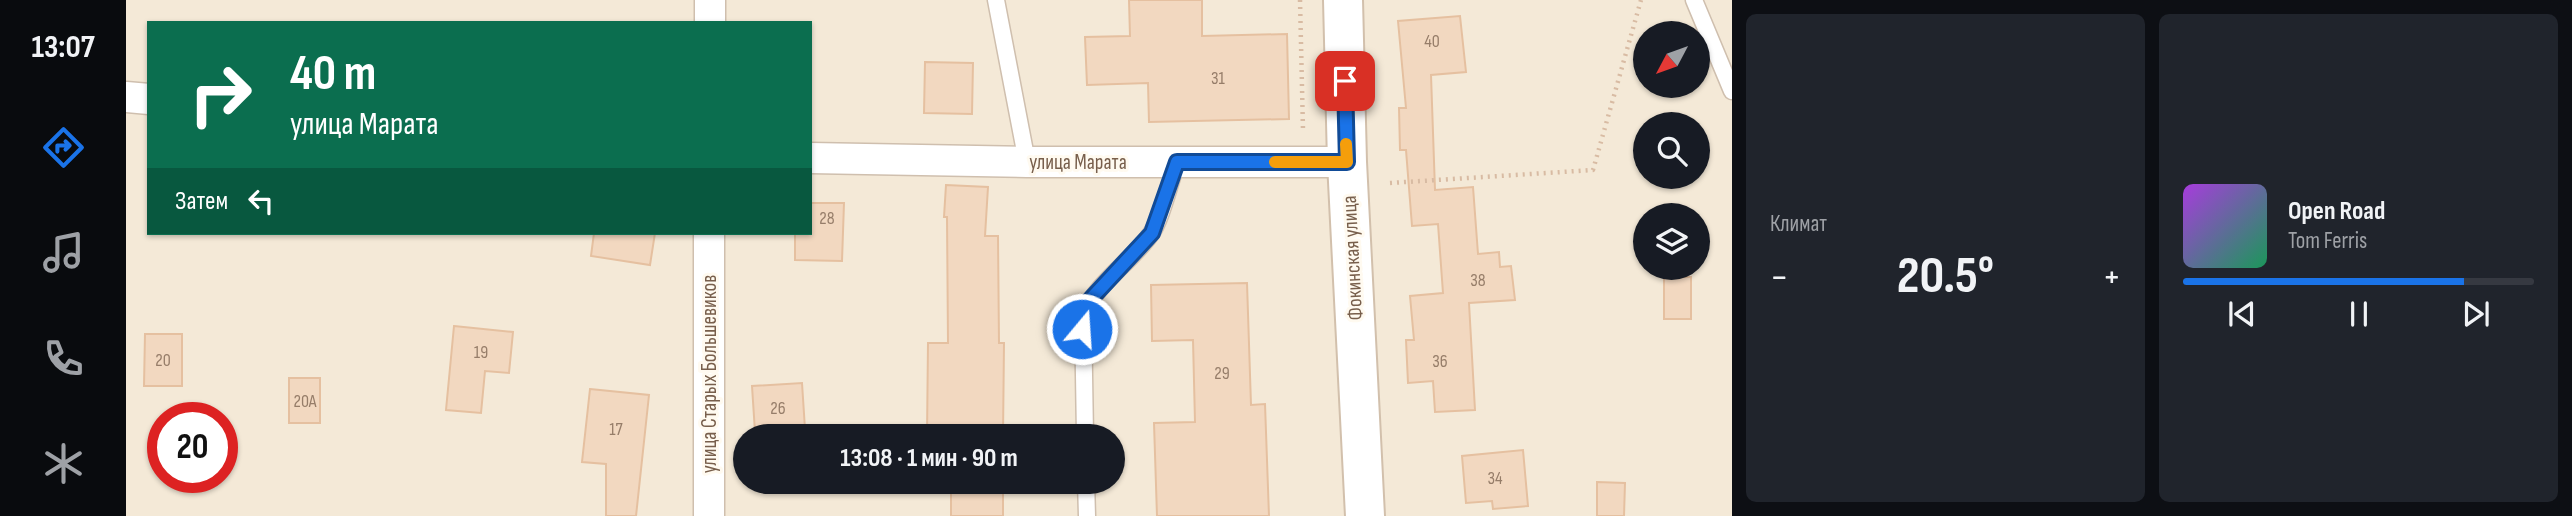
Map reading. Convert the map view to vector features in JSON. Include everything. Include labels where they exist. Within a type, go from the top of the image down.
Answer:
[{"type":"main road","name":"Фокинская улица","points":[[1343,0],[1347,162],[1365,516]]},
{"type":"street","points":[[710,0],[710,21]]},
{"type":"street","points":[[126,97],[147,99]]},
{"type":"street","name":"улица Марата","points":[[812,158],[1027,162],[1347,162]]},
{"type":"street","name":"улица Старых Большевиков","points":[[709,235],[709,516]]},
{"type":"lane","points":[[996,0],[1027,162]]},
{"type":"lane","points":[[1694,0],[1732,91]]},
{"type":"lane","points":[[1085,424],[1083,315],[1088,302],[1097,291],[1152,233],[1177,162]]},
{"type":"lane","points":[[1086,494],[1087,516]]},
{"type":"path","points":[[1300,0],[1304,162]]},
{"type":"path","points":[[1390,183],[1593,170],[1641,0]]},
{"type":"shaded area","points":[[126,0],[1732,0],[1732,516],[126,516]]},
{"type":"building","points":[[1129,0],[1202,0],[1202,36],[1287,34],[1289,119],[1149,122],[1148,83],[1087,85],[1085,37],[1130,36]]},
{"type":"building","points":[[1460,16],[1466,72],[1431,75],[1435,190],[1473,187],[1478,254],[1499,252],[1500,267],[1511,266],[1515,300],[1469,303],[1475,410],[1435,412],[1433,381],[1408,383],[1406,340],[1414,340],[1410,296],[1443,293],[1438,224],[1412,226],[1406,150],[1400,150],[1399,108],[1406,108],[1398,21]]},
{"type":"building","points":[[925,62],[973,63],[972,114],[924,113]]},
{"type":"building","points":[[946,185],[988,187],[985,236],[998,236],[999,343],[1004,343],[1003,424],[927,424],[928,343],[948,343],[947,217],[944,217]]},
{"type":"building","points":[[812,203],[844,203],[842,261],[795,260],[795,235],[812,235]]},
{"type":"building","points":[[594,235],[655,235],[650,265],[591,256]]},
{"type":"building","points":[[1664,280],[1691,280],[1691,319],[1664,319]]},
{"type":"building","points":[[1247,283],[1251,405],[1265,404],[1269,516],[1157,516],[1154,423],[1195,422],[1193,340],[1152,341],[1151,285]]},
{"type":"building","points":[[454,326],[513,332],[509,373],[485,371],[481,413],[446,410]]},
{"type":"building","points":[[145,334],[182,334],[182,386],[144,386]]},
{"type":"building","points":[[289,378],[320,378],[320,423],[289,423]]},
{"type":"building","points":[[802,383],[805,424],[754,424],[752,386]]},
{"type":"building","points":[[590,389],[649,395],[636,516],[606,516],[606,464],[582,462]]},
{"type":"building","points":[[1523,450],[1528,506],[1493,509],[1492,501],[1466,503],[1462,456]]},
{"type":"building","points":[[1597,482],[1625,483],[1624,516],[1597,516]]},
{"type":"building","points":[[951,494],[1003,494],[1003,516],[951,516]]},
{"type":"slow traffic","points":[[1275,162],[1347,162],[1346,144]]},
{"type":"route","points":[[1082,329],[1088,302],[1152,233],[1177,162],[1347,162],[1345,81]]}]
